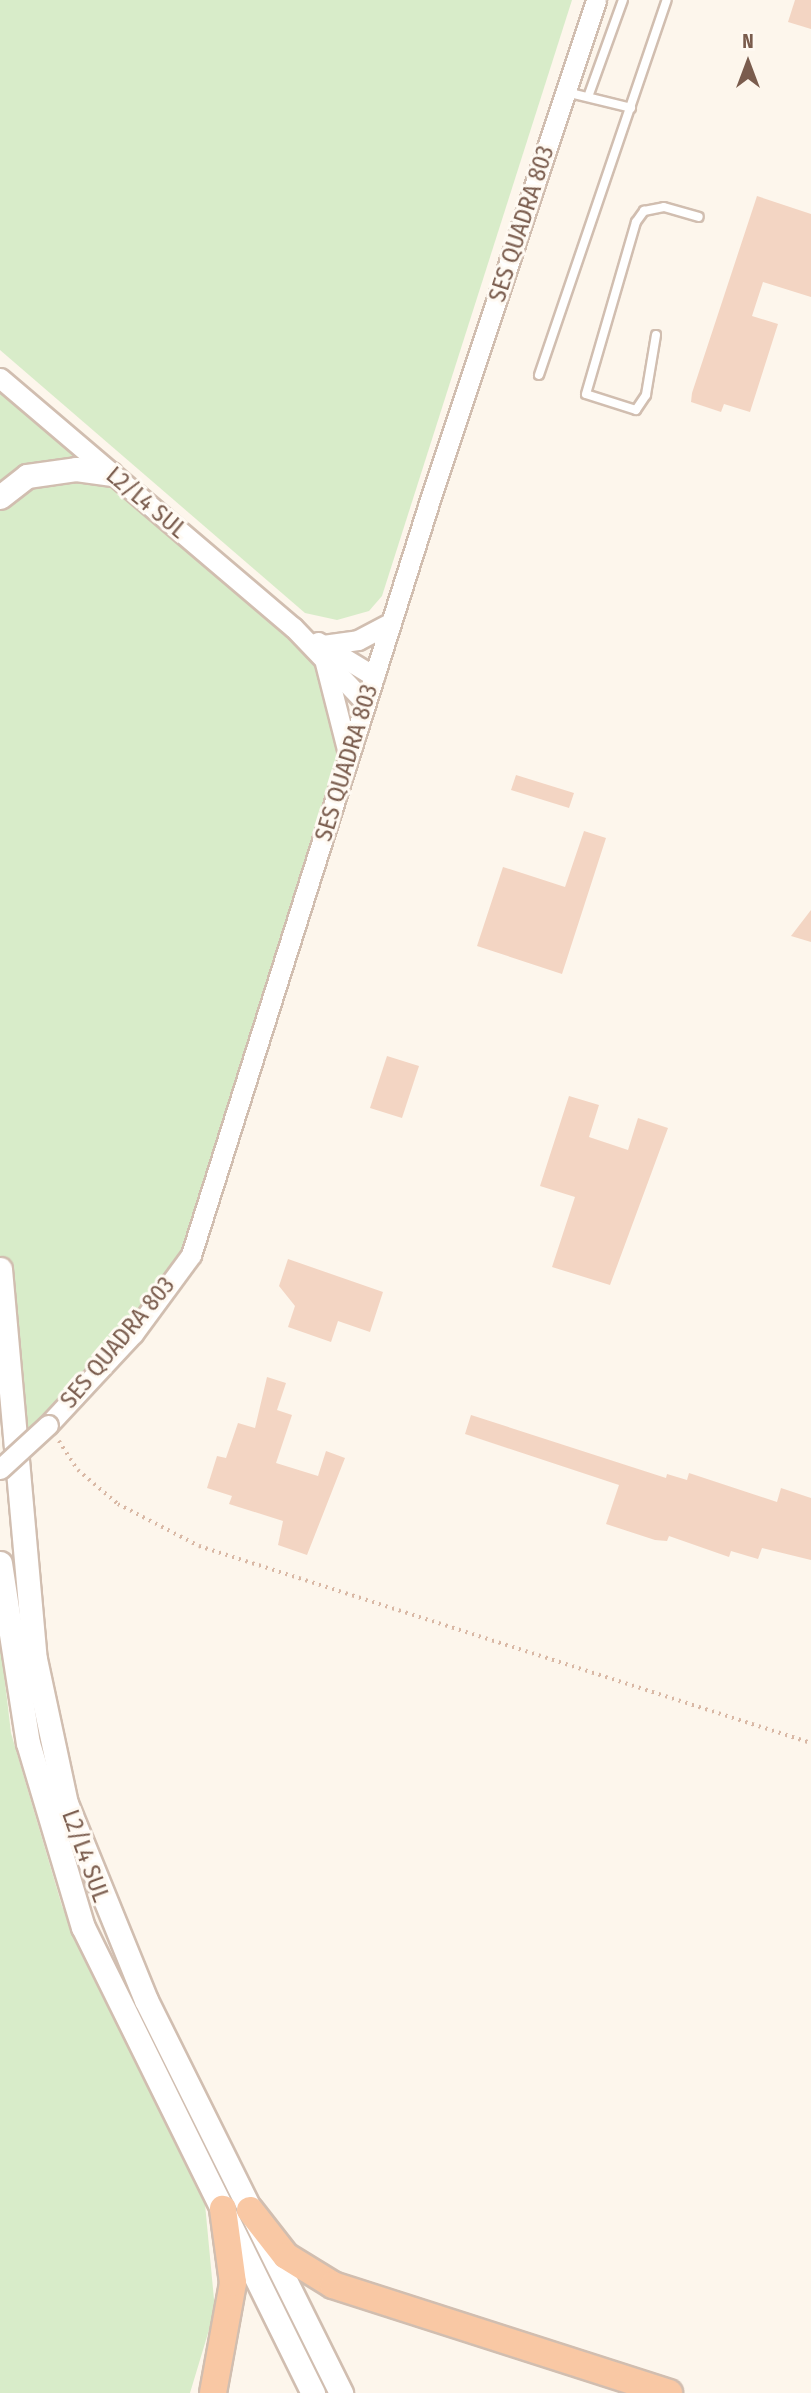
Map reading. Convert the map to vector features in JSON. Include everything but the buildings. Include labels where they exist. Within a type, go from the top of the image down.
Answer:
[{"type":"highway","points":[[213,2393],[233,2283],[223,2209]]},
{"type":"highway","points":[[250,2210],[286,2256],[333,2285],[668,2393]]},
{"type":"main road","points":[[0,497],[27,476],[76,469],[111,474]]},
{"type":"main road","name":"L2/L4 SUL","points":[[0,1269],[35,1659],[66,1803],[124,1952],[341,2393]]},
{"type":"main road","name":"L2/L4 SUL","points":[[0,1563],[28,1744],[63,1871],[83,1927],[313,2393]]},
{"type":"street","name":"SES QUADRA 803","points":[[0,1469],[48,1425],[133,1334],[191,1255],[390,623],[596,0]]},
{"type":"street","name":"L2/L4 SUL","points":[[0,378],[323,652],[365,702]]},
{"type":"street","points":[[349,757],[323,652],[358,640],[390,623]]},
{"type":"street","name":"L2/L4 SUL","points":[[323,652],[374,676]]},
{"type":"lane","points":[[588,97],[623,0]]},
{"type":"lane","points":[[538,376],[667,0]]},
{"type":"lane","points":[[566,92],[631,108]]},
{"type":"lane","points":[[656,335],[646,396],[636,410],[586,394],[636,222],[644,211],[664,207],[699,217]]},
{"type":"path","points":[[48,1425],[78,1470],[118,1504],[199,1546],[811,1743]]},
{"type":"green space","points":[[0,0],[572,0],[382,596],[369,611],[337,620],[305,613],[0,350]]},
{"type":"green space","points":[[0,378],[324,659],[349,757],[191,1255],[48,1425],[16,1433],[0,1279]]},
{"type":"green space","points":[[0,1640],[11,1733],[62,1906],[205,2204],[215,2310],[190,2393],[0,2393]]}]
